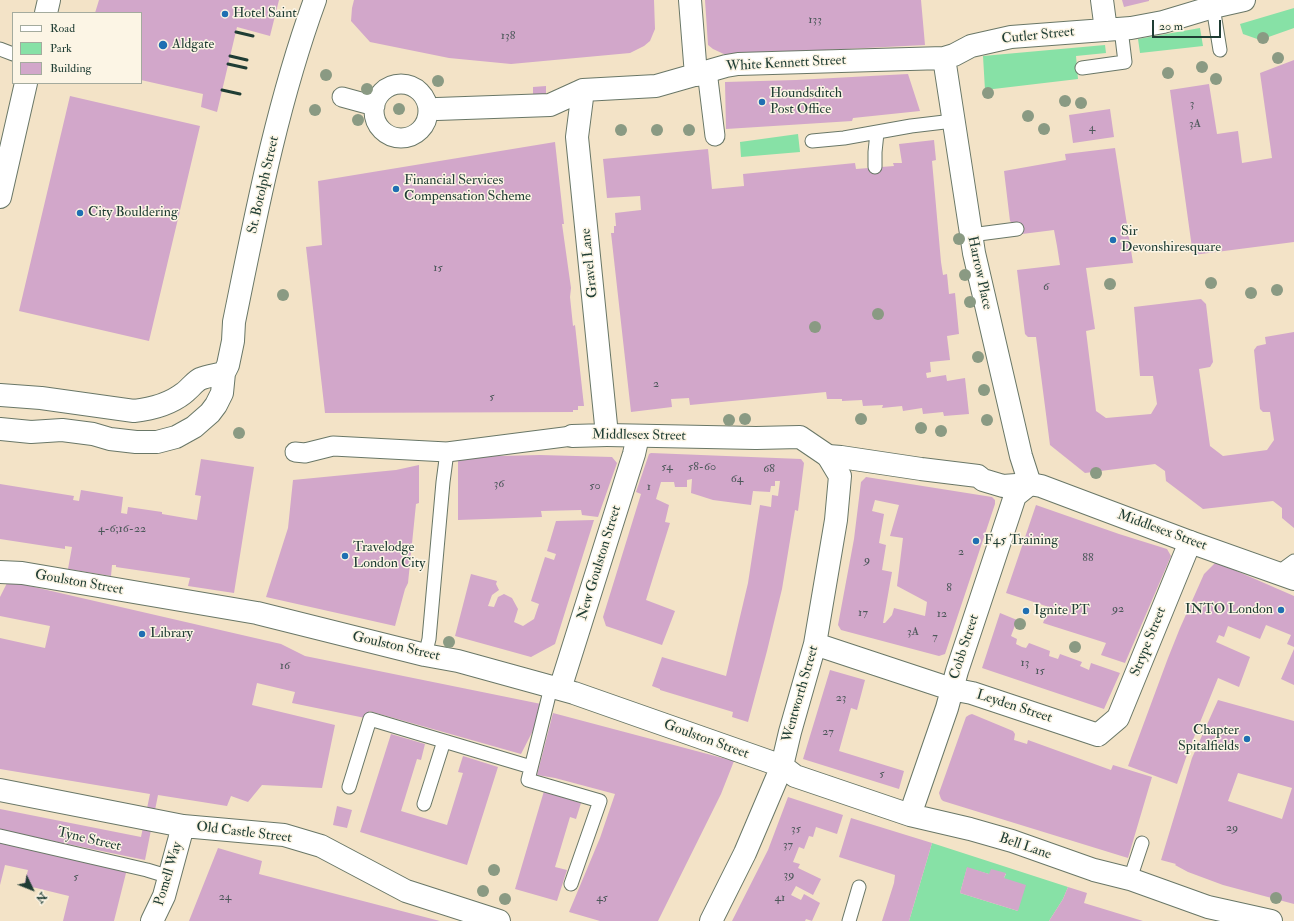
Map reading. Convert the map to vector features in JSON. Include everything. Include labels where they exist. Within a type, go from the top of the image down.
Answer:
[{"type":"street","points":[[46,12],[49,0]]},
{"type":"street","name":"St. Botolph Street","points":[[0,429],[32,432],[62,430],[92,434],[110,439],[136,442],[157,442],[176,437],[194,427],[210,413],[216,405],[222,393],[224,373],[228,365],[234,322],[271,147],[303,35],[316,0]]},
{"type":"street","points":[[690,0],[702,73],[715,136]]},
{"type":"street","points":[[1102,0],[1113,29]]},
{"type":"street","name":"Cutler Street","points":[[944,58],[971,46],[1011,37],[1131,28],[1162,22],[1244,0]]},
{"type":"street","name":"White Kennett Street","points":[[583,90],[656,86],[738,64],[944,58]]},
{"type":"street","name":"Harrow Place","points":[[944,58],[974,253],[1021,456],[1030,484]]},
{"type":"street","points":[[0,197],[26,84]]},
{"type":"street","points":[[398,84],[415,88],[422,93],[426,101],[433,109],[423,126],[416,133],[408,137],[399,138],[390,136],[383,131],[377,123],[374,115],[377,98],[390,86],[398,84]]},
{"type":"street","points":[[433,109],[550,105],[583,90]]},
{"type":"street","name":"Gravel Lane","points":[[583,90],[577,137],[607,435]]},
{"type":"street","points":[[342,97],[375,106]]},
{"type":"street","points":[[0,395],[41,398],[134,411],[158,406],[182,394],[198,379],[224,373]]},
{"type":"street","name":"Middlesex Street","points":[[295,452],[305,453],[333,446],[447,452],[572,436],[800,437],[828,456],[978,476],[983,480],[1003,486],[1030,484],[1041,486],[1190,542],[1289,571]]},
{"type":"street","name":"New Goulston Street","points":[[555,688],[634,454],[638,436]]},
{"type":"street","name":"Wentworth Street","points":[[711,921],[745,853],[782,766],[815,644],[836,520],[840,476],[828,456]]},
{"type":"street","name":"Cobb Street","points":[[910,815],[947,708],[951,688],[1015,496],[1030,484]]},
{"type":"street","name":"Strype Street","points":[[1098,735],[1118,718],[1190,542]]},
{"type":"street","name":"Goulston Street","points":[[0,572],[22,573],[257,614],[424,655],[458,661],[574,693],[782,766]]},
{"type":"street","name":"Leyden Street","points":[[815,644],[951,688],[972,693],[1098,735]]},
{"type":"street","name":"Bell Lane","points":[[782,766],[795,776],[910,815],[970,829],[1094,870],[1130,879],[1206,914],[1271,921]]},
{"type":"street","name":"Old Castle Street","points":[[0,790],[183,826],[284,835],[321,846],[406,891],[493,920]]},
{"type":"street","name":"Pomell Way","points":[[152,921],[164,896],[183,826]]},
{"type":"lane","points":[[1213,8],[1220,50]]},
{"type":"lane","points":[[1082,68],[1125,62],[1113,29]]},
{"type":"lane","points":[[0,49],[12,54]]},
{"type":"lane","points":[[812,141],[844,138],[911,126],[953,121]]},
{"type":"lane","points":[[875,167],[877,133]]},
{"type":"lane","points":[[971,235],[1017,229]]},
{"type":"lane","points":[[424,655],[429,639],[447,452]]},
{"type":"lane","points":[[555,688],[528,780],[600,801],[571,884]]},
{"type":"lane","points":[[349,787],[370,719],[531,766]]},
{"type":"lane","points":[[424,804],[444,741]]},
{"type":"lane","name":"Tyne Street","points":[[0,836],[147,870],[170,877]]},
{"type":"lane","points":[[1130,879],[1142,843]]},
{"type":"lane","points":[[849,921],[859,887]]},
{"type":"green space","points":[[1294,8],[1294,28],[1260,40],[1243,34],[1240,24]]},
{"type":"green space","points":[[1200,28],[1203,46],[1140,53],[1138,39]]},
{"type":"green space","points":[[1105,45],[1106,53],[1076,56],[1078,79],[985,90],[983,56]]},
{"type":"green space","points":[[798,134],[800,152],[741,157],[740,142]]},
{"type":"green space","points":[[932,843],[1068,887],[1063,899],[1049,921],[909,921]],"holes":[[[967,868],[989,874],[1006,874],[1004,878],[1018,911],[960,893]]]},
{"type":"building","points":[[99,0],[279,0],[270,36],[237,27],[217,112],[201,107],[203,94],[142,80],[142,12],[95,12]]},
{"type":"building","points":[[354,0],[654,0],[655,29],[650,41],[644,46],[630,53],[511,64],[449,58],[370,42],[351,21]]},
{"type":"building","points":[[705,0],[921,0],[925,45],[726,55],[708,45]]},
{"type":"building","points":[[1122,0],[1149,0],[1149,1],[1124,7]]},
{"type":"building","points":[[1294,60],[1294,242],[1193,255],[1170,90],[1209,84],[1217,134],[1238,131],[1242,163],[1272,158],[1260,73]]},
{"type":"building","points":[[908,74],[920,111],[853,118],[852,121],[726,129],[725,82]]},
{"type":"building","points":[[546,86],[546,96],[533,97],[533,87]]},
{"type":"building","points":[[70,96],[200,126],[149,341],[19,311]]},
{"type":"building","points":[[1110,109],[1114,137],[1073,143],[1069,115]]},
{"type":"building","points":[[934,140],[936,160],[932,161],[941,262],[943,275],[947,274],[949,294],[955,293],[959,334],[947,336],[950,360],[930,362],[931,372],[926,373],[927,378],[946,375],[947,381],[965,378],[969,414],[944,416],[943,412],[923,414],[922,408],[903,411],[902,406],[882,408],[883,405],[863,406],[862,400],[842,401],[842,399],[827,399],[826,392],[690,405],[689,398],[671,399],[672,407],[631,412],[611,233],[614,233],[614,226],[616,226],[615,213],[641,210],[640,196],[607,198],[603,159],[708,149],[712,189],[744,186],[743,174],[855,163],[856,169],[894,166],[893,163],[902,163],[899,144]]},
{"type":"building","points":[[555,142],[564,224],[562,224],[571,288],[570,297],[573,326],[575,325],[584,406],[578,406],[578,410],[573,410],[573,412],[325,413],[306,247],[322,245],[318,181]]},
{"type":"building","points":[[1115,148],[1133,263],[1086,268],[1095,329],[1086,331],[1096,411],[1106,418],[1151,414],[1157,404],[1153,376],[1140,376],[1134,307],[1201,299],[1206,304],[1213,362],[1210,367],[1199,369],[1210,446],[1223,456],[1267,450],[1274,440],[1270,412],[1263,412],[1260,409],[1254,350],[1257,346],[1266,344],[1265,337],[1294,332],[1294,528],[1282,518],[1282,508],[1273,501],[1203,509],[1166,481],[1165,471],[1155,464],[1085,473],[1050,445],[1036,337],[1028,337],[1025,334],[1017,270],[1060,265],[1057,246],[1054,230],[1022,234],[1020,224],[1014,225],[1010,221],[1004,171],[1066,160],[1065,154]]},
{"type":"building","points":[[649,454],[801,459],[804,463],[798,511],[795,510],[782,589],[748,722],[732,717],[733,712],[660,690],[652,686],[662,657],[726,676],[748,583],[760,505],[771,507],[772,495],[778,496],[780,481],[775,481],[775,486],[771,486],[770,492],[753,491],[751,505],[713,500],[691,493],[692,479],[687,480],[687,487],[675,487],[674,482],[661,482],[656,499],[669,505],[665,522],[670,523],[646,600],[675,611],[662,645],[606,626],[603,617],[641,494],[636,492]]},
{"type":"building","points":[[540,455],[612,457],[617,463],[598,517],[582,515],[581,510],[541,511],[542,517],[458,520],[458,457]]},
{"type":"building","points":[[201,459],[254,467],[234,593],[188,586],[190,578],[116,567],[116,565],[112,565],[111,576],[68,569],[72,547],[65,546],[65,549],[0,539],[0,484],[74,496],[73,500],[79,501],[81,490],[123,497],[121,513],[127,514],[128,507],[162,512],[162,514],[197,520],[201,496],[195,495]]},
{"type":"building","name":"Travelodge London City","points":[[419,465],[419,503],[416,504],[408,583],[395,626],[266,597],[288,528],[293,480],[396,470]]},
{"type":"building","points":[[866,477],[992,497],[995,500],[995,504],[945,654],[939,656],[841,630],[838,625],[854,539],[861,482]],"holes":[[[875,500],[899,505],[890,536],[903,538],[897,586],[927,602],[925,616],[894,608],[892,615],[885,623],[883,623],[892,572],[882,570],[886,545],[879,543],[884,514],[872,511]]]},
{"type":"building","points":[[1036,505],[1167,549],[1171,556],[1125,663],[1101,655],[1106,643],[1043,623],[1049,607],[1006,593]]},
{"type":"building","points":[[594,520],[555,644],[531,657],[455,636],[471,574],[497,581],[496,584],[499,590],[492,595],[488,606],[494,607],[498,597],[504,594],[512,598],[518,609],[514,622],[523,626],[534,619],[539,604],[531,601],[545,557],[554,560],[556,554],[547,551],[556,521]]},
{"type":"building","points":[[1216,562],[1294,596],[1294,647],[1287,644],[1291,635],[1266,625],[1260,639],[1228,626],[1224,637],[1219,635],[1216,642],[1250,657],[1239,687],[1218,678],[1188,752],[1177,784],[1128,766],[1180,628],[1204,574]]},
{"type":"building","points":[[8,581],[281,644],[305,656],[546,705],[521,754],[369,711],[370,719],[292,703],[295,692],[257,683],[252,705],[335,725],[322,788],[262,785],[248,802],[231,796],[227,806],[158,795],[145,860],[0,830],[0,809],[141,837],[150,794],[0,769],[0,638],[45,648],[50,626],[0,616],[0,597]]},
{"type":"building","points":[[1000,613],[1017,620],[1011,636],[1017,639],[1016,644],[1022,647],[1026,648],[1029,643],[1050,651],[1049,656],[1058,659],[1060,654],[1082,662],[1080,666],[1089,670],[1091,663],[1120,673],[1104,709],[982,668]]},
{"type":"building","name":"INTO London","points":[[1294,649],[1294,685],[1281,679]]},
{"type":"building","points":[[830,670],[865,680],[857,710],[851,708],[839,751],[904,771],[899,789],[803,759]]},
{"type":"building","points":[[1218,700],[1294,721],[1294,904],[1223,885],[1188,872],[1175,865],[1176,864],[1161,860],[1192,758]],"holes":[[[1238,773],[1292,788],[1282,819],[1228,801]]]},
{"type":"building","points":[[553,713],[734,761],[721,794],[658,921],[600,921],[569,912],[600,838],[615,794],[555,778],[537,775]]},
{"type":"building","points":[[972,714],[1013,731],[1015,734],[1014,740],[1027,744],[1028,740],[1111,770],[1113,765],[1152,777],[1128,858],[943,801],[939,793],[966,717]]},
{"type":"building","points":[[391,734],[425,744],[421,760],[417,759],[401,811],[447,825],[463,773],[458,772],[463,756],[498,767],[467,865],[360,832]]},
{"type":"building","points":[[544,791],[581,803],[576,819],[570,817],[555,867],[567,870],[557,901],[515,889]]},
{"type":"building","points":[[788,797],[843,815],[837,834],[816,827],[813,837],[809,836],[804,849],[799,847],[793,862],[800,864],[798,868],[821,879],[813,895],[796,886],[791,895],[801,900],[804,894],[820,903],[812,921],[806,919],[805,921],[732,921],[768,850]]},
{"type":"building","points":[[337,806],[352,810],[347,828],[333,825]]},
{"type":"building","points":[[851,818],[932,843],[909,921],[882,921],[894,883],[895,875],[839,857]]},
{"type":"building","points":[[0,841],[127,869],[114,921],[63,921],[69,896],[24,885],[28,870],[5,865],[0,885]]},
{"type":"building","points":[[218,848],[262,861],[259,874],[440,921],[189,921]]},
{"type":"building","points":[[967,867],[989,874],[991,869],[1006,873],[1004,878],[1026,885],[1018,911],[960,893]]},
{"type":"building","points":[[1068,887],[1087,893],[1084,903],[1143,921],[1049,921],[1063,899]]},
{"type":"railway","points":[[236,32],[253,36]]},
{"type":"railway","points":[[230,56],[247,60]]},
{"type":"railway","points":[[228,64],[246,68]]},
{"type":"railway","points":[[222,90],[240,94]]},
{"type":"place","name":"Hotel Saint","points":[[225,14]]},
{"type":"place","name":"Aldgate","points":[[163,45]]},
{"type":"place","name":"Houndsditch Post Office","points":[[762,102]]},
{"type":"place","name":"Financial Services Compensation Scheme","points":[[396,189]]},
{"type":"place","name":"City Bouldering","points":[[80,213]]},
{"type":"place","name":"Sir Devonshiresquare","points":[[1113,240]]},
{"type":"place","name":"F45 Training","points":[[976,541]]},
{"type":"place","name":"Travelodge London City","points":[[345,556]]},
{"type":"place","name":"INTO London","points":[[1281,610]]},
{"type":"place","name":"Ignite PT","points":[[1026,611]]},
{"type":"place","name":"Library","points":[[142,634]]},
{"type":"place","name":"Chapter Spitalfields","points":[[1247,739]]}]
